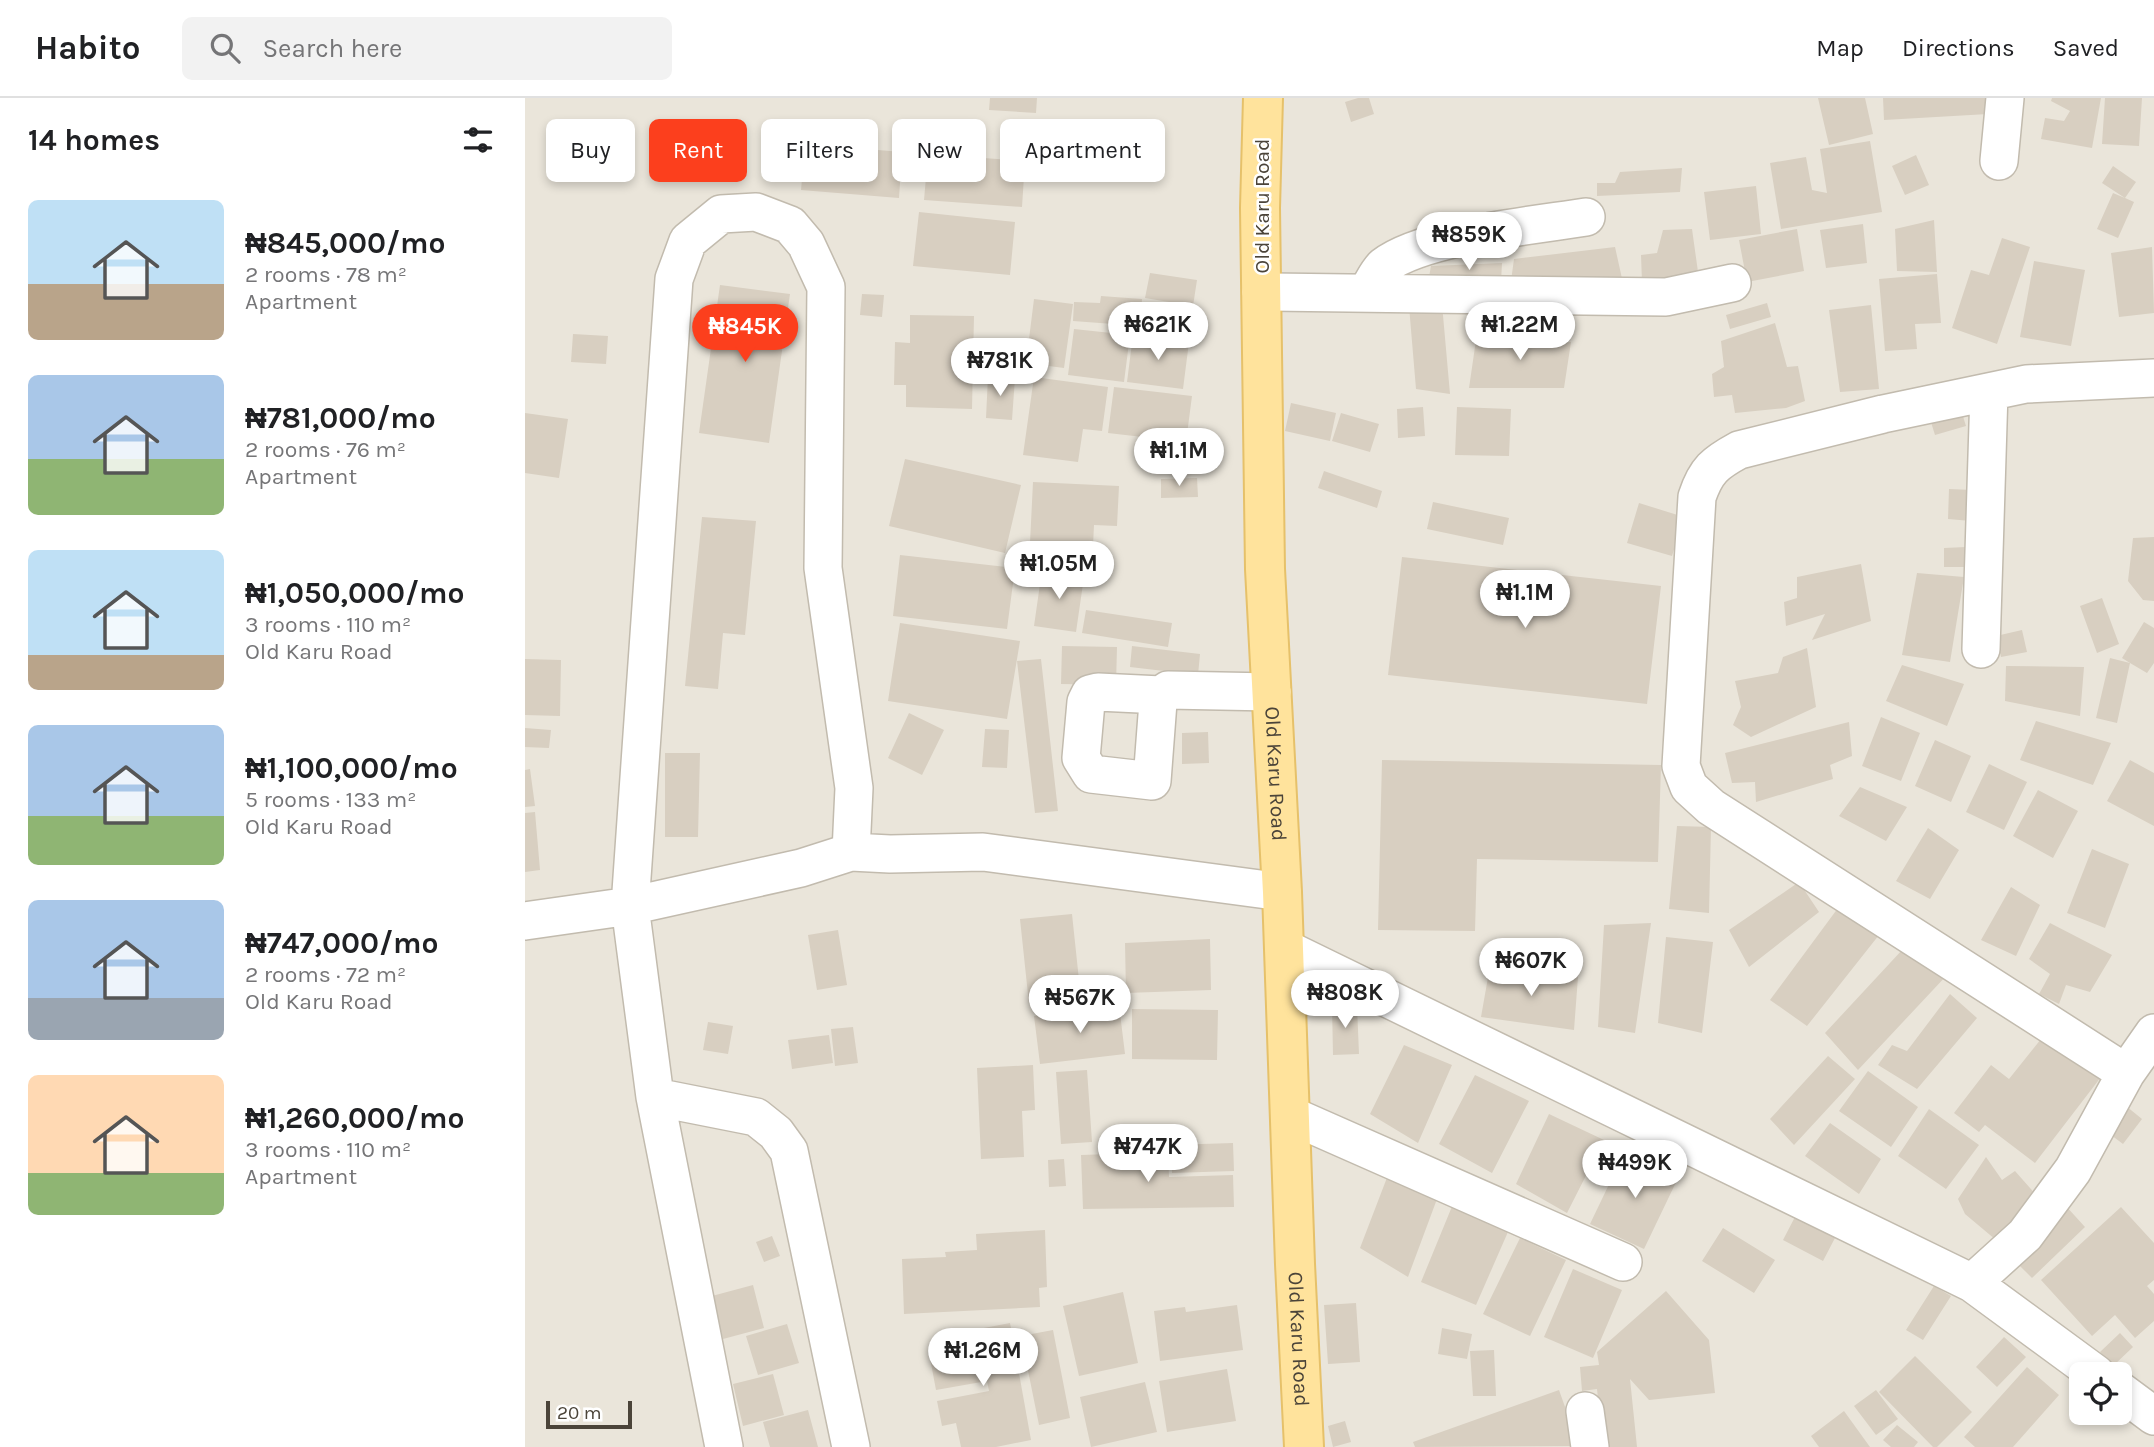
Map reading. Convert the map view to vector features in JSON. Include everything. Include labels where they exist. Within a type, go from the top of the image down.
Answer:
[{"type":"main road","name":"Old Karu Road","points":[[1263,98],[1260,208],[1265,569],[1282,892],[1304,1447]]},
{"type":"street","points":[[1999,161],[2005,98]]},
{"type":"street","points":[[724,1447],[655,1097],[630,906],[674,279],[688,241],[721,214],[756,212],[790,225],[806,244],[826,287],[823,568],[854,788],[851,852]]},
{"type":"street","points":[[1366,293],[1383,267],[1408,253],[1452,239],[1586,217]]},
{"type":"street","points":[[1261,292],[1666,297],[1732,284]]},
{"type":"street","points":[[2126,1073],[1711,807],[1689,787],[1681,766],[1697,497],[1704,477],[1720,460],[1739,450],[1883,414],[2026,384],[2154,378]]},
{"type":"street","points":[[1981,649],[1989,392]]},
{"type":"street","points":[[1161,695],[1168,690],[1272,692]]},
{"type":"street","points":[[525,921],[630,906],[801,868],[851,852],[983,852],[1282,892]]},
{"type":"street","points":[[1284,948],[1972,1283],[2081,1362]]},
{"type":"street","points":[[1972,1283],[2025,1235],[2073,1170],[2126,1073],[2154,1033]]},
{"type":"street","points":[[655,1097],[757,1117],[776,1133],[789,1151],[851,1447]]},
{"type":"street","points":[[1290,1115],[1623,1262]]},
{"type":"street","points":[[2132,1400],[2154,1416]]},
{"type":"street","points":[[1585,1411],[1590,1447]]},
{"type":"shaded area","points":[[525,98],[2154,98],[2154,1447],[525,1447]]},
{"type":"building","points":[[990,98],[1037,98],[1036,113],[989,110]]},
{"type":"building","points":[[1369,98],[1374,114],[1351,122],[1345,102]]},
{"type":"building","points":[[1818,98],[1865,98],[1873,134],[1829,145]]},
{"type":"building","points":[[1883,98],[1987,98],[1988,114],[1884,120]]},
{"type":"building","points":[[2052,98],[2101,98],[2092,148],[2041,139],[2045,118],[2064,121],[2070,111],[2051,101]]},
{"type":"building","points":[[2105,98],[2142,98],[2139,146],[2102,144]]},
{"type":"building","points":[[1870,141],[1882,212],[1781,229],[1770,163],[1806,157],[1812,190],[1827,193],[1820,149]]},
{"type":"building","points":[[878,150],[892,151],[892,182],[900,182],[899,198],[801,190],[802,182],[878,182]]},
{"type":"building","points":[[1916,155],[1929,185],[1905,195],[1892,166]]},
{"type":"building","points":[[986,158],[1000,159],[1000,182],[1024,182],[1022,207],[924,200],[926,182],[986,182]]},
{"type":"building","points":[[2113,166],[2136,182],[2125,198],[2102,183]]},
{"type":"building","points":[[1682,168],[1680,192],[1597,196],[1597,183],[1615,183],[1620,172]]},
{"type":"building","points":[[1756,186],[1761,234],[1710,240],[1704,192]]},
{"type":"building","points":[[2113,193],[2134,202],[2118,238],[2097,229]]},
{"type":"building","points":[[919,212],[1015,222],[1010,275],[913,266]]},
{"type":"building","points":[[1934,220],[1937,272],[1897,271],[1895,229]]},
{"type":"building","points":[[1863,224],[1867,263],[1826,268],[1820,230]]},
{"type":"building","points":[[1692,229],[1699,279],[1642,282],[1641,255],[1657,253],[1663,230]]},
{"type":"building","points":[[1797,229],[1804,271],[1747,282],[1739,240]]},
{"type":"building","points":[[2002,238],[2030,247],[1997,344],[1952,328],[1971,270],[1989,275]]},
{"type":"building","points":[[1615,247],[1623,283],[1511,281],[1514,259]]},
{"type":"building","points":[[2152,247],[2154,313],[2119,317],[2111,253]]},
{"type":"building","points":[[2034,261],[2085,270],[2071,346],[2020,337]]},
{"type":"building","points":[[1502,263],[1501,282],[1429,277],[1431,266]]},
{"type":"building","points":[[1150,273],[1197,280],[1193,306],[1145,298]]},
{"type":"building","points":[[1937,274],[1941,323],[1915,324],[1917,349],[1885,351],[1879,279]]},
{"type":"building","points":[[720,285],[790,294],[769,443],[699,433]]},
{"type":"building","points":[[862,294],[884,295],[882,317],[860,315]]},
{"type":"building","points":[[1101,296],[1142,299],[1140,326],[1073,321],[1074,302],[1100,303]]},
{"type":"building","points":[[1034,299],[1073,304],[1064,368],[1026,363]]},
{"type":"building","points":[[1767,303],[1771,317],[1730,329],[1726,315]]},
{"type":"building","points":[[1442,304],[1450,394],[1416,389],[1409,306]]},
{"type":"building","points":[[1871,305],[1879,389],[1840,392],[1829,310]]},
{"type":"building","points":[[910,315],[974,316],[972,409],[906,407],[906,385],[894,385],[895,342],[910,343]]},
{"type":"building","points":[[1775,323],[1787,367],[1798,366],[1805,401],[1786,408],[1735,413],[1732,395],[1714,397],[1712,374],[1724,367],[1721,341]]},
{"type":"building","points":[[1074,329],[1130,335],[1124,382],[1068,375]]},
{"type":"building","points":[[1502,331],[1541,332],[1547,344],[1571,342],[1564,388],[1469,388],[1476,340],[1496,340]]},
{"type":"building","points":[[573,334],[608,336],[606,364],[571,362]]},
{"type":"building","points":[[1133,335],[1189,342],[1183,389],[1127,382]]},
{"type":"building","points":[[988,376],[1015,378],[1012,420],[986,418]]},
{"type":"building","points":[[1034,377],[1108,387],[1102,431],[1083,429],[1078,462],[1023,455]]},
{"type":"building","points":[[1114,387],[1192,396],[1186,442],[1108,433]]},
{"type":"building","points":[[1291,403],[1336,413],[1330,441],[1285,431]]},
{"type":"building","points":[[1423,407],[1425,436],[1398,438],[1397,409]]},
{"type":"building","points":[[1457,407],[1511,409],[1509,456],[1455,455]]},
{"type":"building","points":[[1961,410],[1966,426],[1935,435],[1930,419]]},
{"type":"building","points":[[525,413],[568,419],[559,478],[525,473]]},
{"type":"building","points":[[1341,413],[1379,424],[1370,452],[1332,441]]},
{"type":"building","points":[[905,459],[1021,485],[1005,553],[889,526]]},
{"type":"building","points":[[1324,471],[1382,491],[1377,508],[1318,488]]},
{"type":"building","points":[[1197,478],[1198,497],[1161,498],[1161,479]]},
{"type":"building","points":[[1033,482],[1119,486],[1117,526],[1094,525],[1093,546],[1030,543]]},
{"type":"building","points":[[1949,489],[1972,490],[1971,521],[1948,519]]},
{"type":"building","points":[[1433,502],[1509,518],[1503,545],[1427,529]]},
{"type":"building","points":[[1639,503],[1684,517],[1672,556],[1627,543]]},
{"type":"building","points":[[702,517],[756,521],[745,635],[723,633],[718,689],[685,686]]},
{"type":"building","points":[[2154,537],[2154,601],[2143,600],[2128,581],[2133,538]]},
{"type":"building","points":[[1966,547],[1967,567],[1944,567],[1944,548]]},
{"type":"building","points":[[900,555],[1015,568],[1007,629],[893,616]]},
{"type":"building","points":[[1402,557],[1661,586],[1647,704],[1388,675]]},
{"type":"building","points":[[1861,564],[1871,621],[1812,640],[1825,614],[1786,626],[1784,602],[1797,598],[1797,577]]},
{"type":"building","points":[[1042,570],[1084,577],[1076,632],[1034,626]]},
{"type":"building","points":[[1917,573],[1964,577],[1950,662],[1902,655]]},
{"type":"building","points":[[2102,598],[2119,644],[2097,653],[2080,606]]},
{"type":"building","points":[[1086,610],[1172,623],[1168,647],[1082,633]]},
{"type":"building","points":[[2144,622],[2154,628],[2154,663],[2147,673],[2122,658]]},
{"type":"building","points":[[900,623],[1020,641],[1007,719],[888,701]]},
{"type":"building","points":[[2022,630],[2027,652],[2001,657],[1996,636]]},
{"type":"building","points":[[1062,646],[1117,647],[1116,685],[1061,684]]},
{"type":"building","points":[[1132,646],[1200,654],[1198,675],[1130,667]]},
{"type":"building","points":[[1807,648],[1816,707],[1751,737],[1733,725],[1741,707],[1735,681],[1778,673],[1783,657]]},
{"type":"building","points":[[2110,658],[2130,663],[2117,723],[2096,718]]},
{"type":"building","points":[[525,659],[561,660],[560,716],[525,715]]},
{"type":"building","points":[[1041,659],[1058,811],[1035,813],[1017,661]]},
{"type":"building","points":[[1902,665],[1964,684],[1947,726],[1886,701]]},
{"type":"building","points":[[2006,666],[2084,667],[2080,716],[2005,701]]},
{"type":"building","points":[[909,713],[944,730],[922,775],[888,758]]},
{"type":"building","points":[[1881,717],[1920,733],[1901,781],[1862,766]]},
{"type":"building","points":[[2036,721],[2111,743],[2093,785],[2020,760]]},
{"type":"building","points":[[1849,722],[1852,756],[1830,765],[1833,779],[1756,802],[1755,782],[1732,783],[1725,753]]},
{"type":"building","points":[[525,728],[551,730],[549,748],[525,747]]},
{"type":"building","points":[[985,729],[1009,730],[1007,768],[982,767]]},
{"type":"building","points":[[1208,732],[1209,763],[1182,764],[1182,733]]},
{"type":"building","points":[[1935,740],[1971,756],[1951,802],[1915,786]]},
{"type":"building","points":[[665,753],[700,753],[698,837],[665,837]]},
{"type":"building","points":[[1382,760],[1661,765],[1658,862],[1477,859],[1475,931],[1378,930]]},
{"type":"building","points":[[2130,760],[2154,773],[2154,826],[2107,801]]},
{"type":"building","points":[[1989,764],[2027,782],[2004,830],[1966,812]]},
{"type":"building","points":[[530,769],[535,806],[525,807],[525,770]]},
{"type":"building","points":[[1860,787],[1907,807],[1886,841],[1839,816]]},
{"type":"building","points":[[2038,790],[2078,811],[2053,858],[2013,836]]},
{"type":"building","points":[[535,812],[540,870],[525,872],[525,813]]},
{"type":"building","points":[[1677,826],[1711,827],[1709,913],[1669,909]]},
{"type":"building","points":[[1928,828],[1959,850],[1930,899],[1896,881]]},
{"type":"building","points":[[2092,849],[2129,864],[2105,928],[2067,913]]},
{"type":"building","points":[[1799,882],[1819,912],[1749,967],[1729,930]]},
{"type":"building","points":[[2011,887],[2040,905],[2016,956],[1981,940]]},
{"type":"building","points":[[1838,908],[1879,935],[1807,1026],[1770,1000]]},
{"type":"building","points":[[1072,914],[1081,999],[1029,1004],[1020,919]]},
{"type":"building","points":[[1651,923],[1635,1033],[1598,1027],[1604,925]]},
{"type":"building","points":[[2050,923],[2112,955],[2090,992],[2066,985],[2059,1004],[2039,994],[2050,974],[2029,959]]},
{"type":"building","points":[[838,930],[847,985],[817,990],[808,935]]},
{"type":"building","points":[[1666,937],[1713,942],[1702,1033],[1658,1023]]},
{"type":"building","points":[[1210,939],[1211,990],[1126,993],[1125,943]]},
{"type":"building","points":[[1903,949],[1947,975],[1858,1070],[1825,1033]]},
{"type":"building","points":[[1490,966],[1578,977],[1574,1030],[1481,1017]]},
{"type":"building","points":[[1950,994],[1977,1018],[1917,1089],[1878,1065],[1892,1045],[1907,1051]]},
{"type":"building","points":[[1119,1005],[1125,1054],[1040,1064],[1034,1016]]},
{"type":"building","points":[[1357,1005],[1359,1054],[1333,1055],[1332,1006]]},
{"type":"building","points":[[1132,1009],[1218,1010],[1217,1060],[1132,1059]]},
{"type":"building","points":[[708,1022],[733,1026],[728,1054],[703,1050]]},
{"type":"building","points":[[853,1027],[858,1063],[835,1066],[831,1029]]},
{"type":"building","points":[[2045,1034],[2101,1077],[2035,1163],[1985,1125],[1979,1132],[1954,1113],[1991,1065],[2009,1079]]},
{"type":"building","points":[[829,1035],[833,1063],[792,1069],[788,1040]]},
{"type":"building","points":[[1404,1045],[1452,1065],[1418,1143],[1370,1114]]},
{"type":"building","points":[[1828,1056],[1855,1079],[1794,1145],[1770,1119]]},
{"type":"building","points":[[1033,1065],[1035,1110],[1022,1111],[1024,1157],[981,1159],[977,1068]]},
{"type":"building","points":[[1087,1070],[1092,1142],[1061,1144],[1056,1072]]},
{"type":"building","points":[[1868,1071],[1918,1107],[1891,1147],[1839,1111]]},
{"type":"building","points":[[1475,1075],[1529,1101],[1492,1173],[1439,1144]]},
{"type":"building","points":[[2126,1106],[2142,1119],[2123,1144],[2107,1132]]},
{"type":"building","points":[[1929,1109],[1979,1145],[1946,1189],[1898,1156]]},
{"type":"building","points":[[1549,1114],[1604,1140],[1567,1213],[1516,1184]]},
{"type":"building","points":[[1830,1123],[1881,1159],[1859,1194],[1805,1156]]},
{"type":"building","points":[[1233,1143],[1234,1171],[1172,1173],[1171,1145]]},
{"type":"building","points":[[1625,1151],[1679,1176],[1644,1249],[1590,1224]]},
{"type":"building","points":[[1168,1152],[1169,1177],[1233,1175],[1234,1207],[1083,1209],[1081,1155]]},
{"type":"building","points":[[1986,1157],[2002,1180],[2015,1171],[2039,1198],[1996,1240],[1965,1214],[1958,1199]]},
{"type":"building","points":[[1064,1159],[1066,1186],[1049,1187],[1048,1160]]},
{"type":"building","points":[[1388,1175],[1437,1199],[1408,1277],[1360,1248]]},
{"type":"building","points":[[1453,1204],[1511,1225],[1476,1305],[1421,1282]]},
{"type":"building","points":[[2065,1205],[2085,1227],[2032,1278],[2011,1257]]},
{"type":"building","points":[[2121,1207],[2154,1243],[2154,1280],[2147,1286],[2154,1294],[2154,1321],[2135,1338],[2115,1315],[2092,1336],[2041,1280]]},
{"type":"building","points":[[1796,1215],[1836,1236],[1823,1261],[1783,1240]]},
{"type":"building","points":[[1723,1228],[1775,1260],[1754,1293],[1702,1261]]},
{"type":"building","points":[[1045,1230],[1047,1287],[1039,1288],[1040,1307],[904,1314],[902,1259],[946,1257],[945,1252],[977,1250],[976,1234]]},
{"type":"building","points":[[772,1236],[780,1256],[764,1262],[756,1242]]},
{"type":"building","points":[[1520,1238],[1566,1260],[1530,1336],[1483,1314]]},
{"type":"building","points":[[1573,1269],[1622,1290],[1593,1358],[1544,1337]]},
{"type":"building","points":[[753,1285],[764,1328],[723,1339],[712,1296]]},
{"type":"building","points":[[1934,1286],[1951,1296],[1923,1340],[1906,1330]]},
{"type":"building","points":[[1666,1291],[1709,1340],[1715,1393],[1649,1400],[1630,1379],[1637,1447],[1603,1447],[1597,1389],[1582,1391],[1580,1367],[1599,1365],[1597,1352]]},
{"type":"building","points":[[1123,1292],[1138,1363],[1079,1376],[1063,1306]]},
{"type":"building","points":[[1356,1303],[1360,1362],[1328,1364],[1324,1305]]},
{"type":"building","points":[[1237,1305],[1243,1350],[1160,1361],[1154,1311],[1185,1307],[1186,1312]]},
{"type":"building","points":[[1010,1323],[1031,1440],[996,1447],[961,1447],[956,1423],[942,1426],[937,1401],[989,1391],[987,1381],[936,1390],[930,1358],[946,1356],[942,1336]]},
{"type":"building","points":[[787,1324],[799,1363],[758,1375],[746,1336]]},
{"type":"building","points":[[1442,1328],[1472,1334],[1467,1359],[1438,1354]]},
{"type":"building","points":[[1053,1330],[1070,1418],[1039,1425],[1021,1336]]},
{"type":"building","points":[[2120,1333],[2133,1347],[2117,1362],[2109,1362],[2100,1352]]},
{"type":"building","points":[[2004,1337],[2026,1357],[1997,1387],[1976,1367]]},
{"type":"building","points":[[1494,1350],[1496,1396],[1473,1396],[1470,1351]]},
{"type":"building","points":[[1915,1356],[1972,1412],[1937,1447],[1933,1447],[1879,1392]]},
{"type":"building","points":[[2027,1367],[2059,1395],[2013,1447],[1975,1447],[1964,1437]]},
{"type":"building","points":[[1227,1369],[1236,1421],[1167,1432],[1159,1381]]},
{"type":"building","points":[[773,1374],[784,1415],[743,1426],[733,1384]]},
{"type":"building","points":[[1145,1382],[1157,1432],[1091,1447],[1080,1397]]},
{"type":"building","points":[[1559,1390],[1579,1446],[1415,1447],[1413,1442]]},
{"type":"building","points":[[1876,1390],[1898,1419],[1876,1435],[1854,1406]]},
{"type":"building","points":[[808,1410],[818,1447],[770,1447],[763,1422]]},
{"type":"building","points":[[1844,1411],[1870,1447],[1819,1447],[1811,1436]]},
{"type":"building","points":[[1345,1421],[1351,1442],[1333,1447],[1328,1426]]},
{"type":"building","points":[[1897,1425],[1918,1442],[1914,1447],[1891,1447],[1883,1440]]}]
